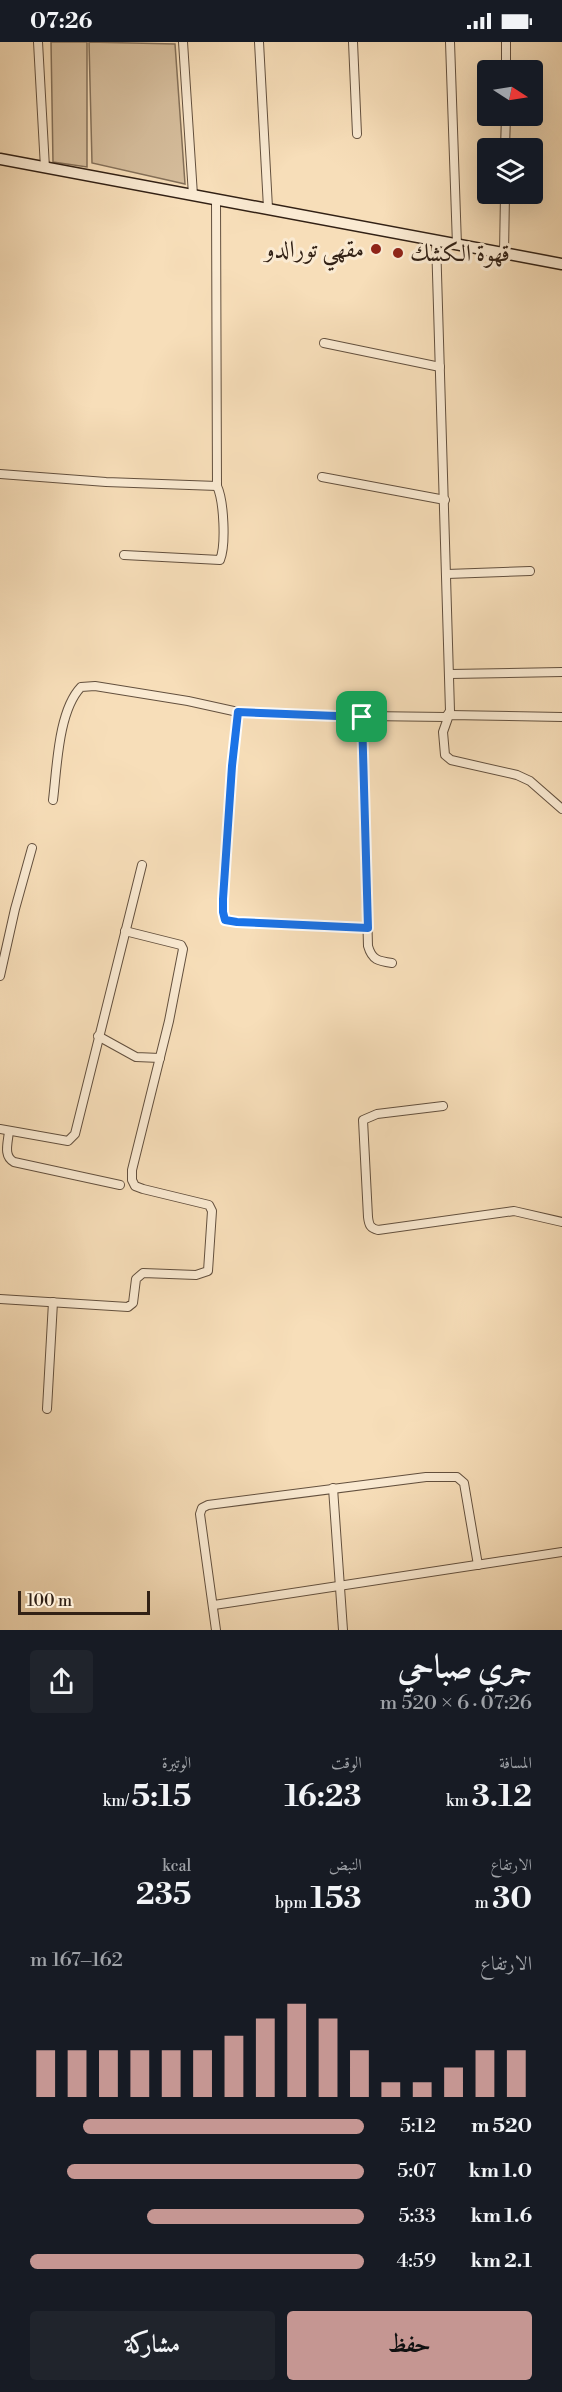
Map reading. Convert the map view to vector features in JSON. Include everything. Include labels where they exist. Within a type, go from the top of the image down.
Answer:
[{"type":"main road","points":[[0,159],[562,264]]},
{"type":"street","points":[[38,42],[45,168]]},
{"type":"street","points":[[183,42],[193,195]]},
{"type":"street","points":[[259,42],[268,208]]},
{"type":"street","points":[[353,42],[357,134]]},
{"type":"street","points":[[450,42],[457,245]]},
{"type":"street","points":[[506,42],[506,60]]},
{"type":"street","points":[[124,555],[220,560],[223,550],[221,506],[217,486],[216,199]]},
{"type":"street","points":[[504,253],[505,204]]},
{"type":"street","points":[[436,240],[450,674],[449,715],[442,732],[445,755],[451,760],[517,775],[530,781],[562,809]]},
{"type":"street","points":[[324,343],[440,367]]},
{"type":"street","points":[[0,474],[106,482],[217,486]]},
{"type":"street","points":[[322,477],[445,500]]},
{"type":"street","points":[[447,574],[530,571]]},
{"type":"street","points":[[450,674],[562,672]]},
{"type":"street","points":[[53,800],[63,728],[70,703],[81,687],[89,685],[238,712],[362,717],[449,715],[562,717]]},
{"type":"street","points":[[238,712],[223,899],[225,920],[368,928]]},
{"type":"street","points":[[362,717],[368,928],[371,955],[376,961],[392,963]]},
{"type":"street","points":[[0,976],[32,848]]},
{"type":"street","points":[[0,1129],[50,1139],[68,1141],[72,1139],[142,865]]},
{"type":"street","points":[[0,1299],[128,1307],[133,1303],[139,1275],[147,1273],[196,1275],[208,1271],[212,1211],[209,1205],[143,1189],[135,1186],[132,1180],[135,1154],[160,1058],[183,949],[181,945],[125,932]]},
{"type":"street","points":[[98,1036],[136,1057],[160,1058]]},
{"type":"street","points":[[443,1106],[377,1114],[363,1120],[368,1216],[372,1229],[514,1211],[562,1222]]},
{"type":"street","points":[[9,1131],[7,1153],[9,1159],[14,1162],[120,1185]]},
{"type":"street","points":[[47,1409],[53,1302]]},
{"type":"street","points":[[216,1630],[200,1514],[202,1508],[208,1505],[333,1488],[449,1476],[461,1479],[464,1483],[478,1565]]},
{"type":"street","points":[[333,1488],[343,1630]]},
{"type":"street","points":[[214,1605],[562,1552]]},
{"type":"shaded area","points":[[51,42],[87,42],[87,167],[53,162]]},
{"type":"shaded area","points":[[89,42],[175,44],[185,184],[92,163]]},
{"type":"place","name":"مقهي تورالدو","points":[[376,249]]},
{"type":"place","name":"قهوة الكشك","points":[[398,253]]},
{"type":"route","points":[[238,712],[362,717],[368,928],[225,920],[223,899],[238,712]]}]
